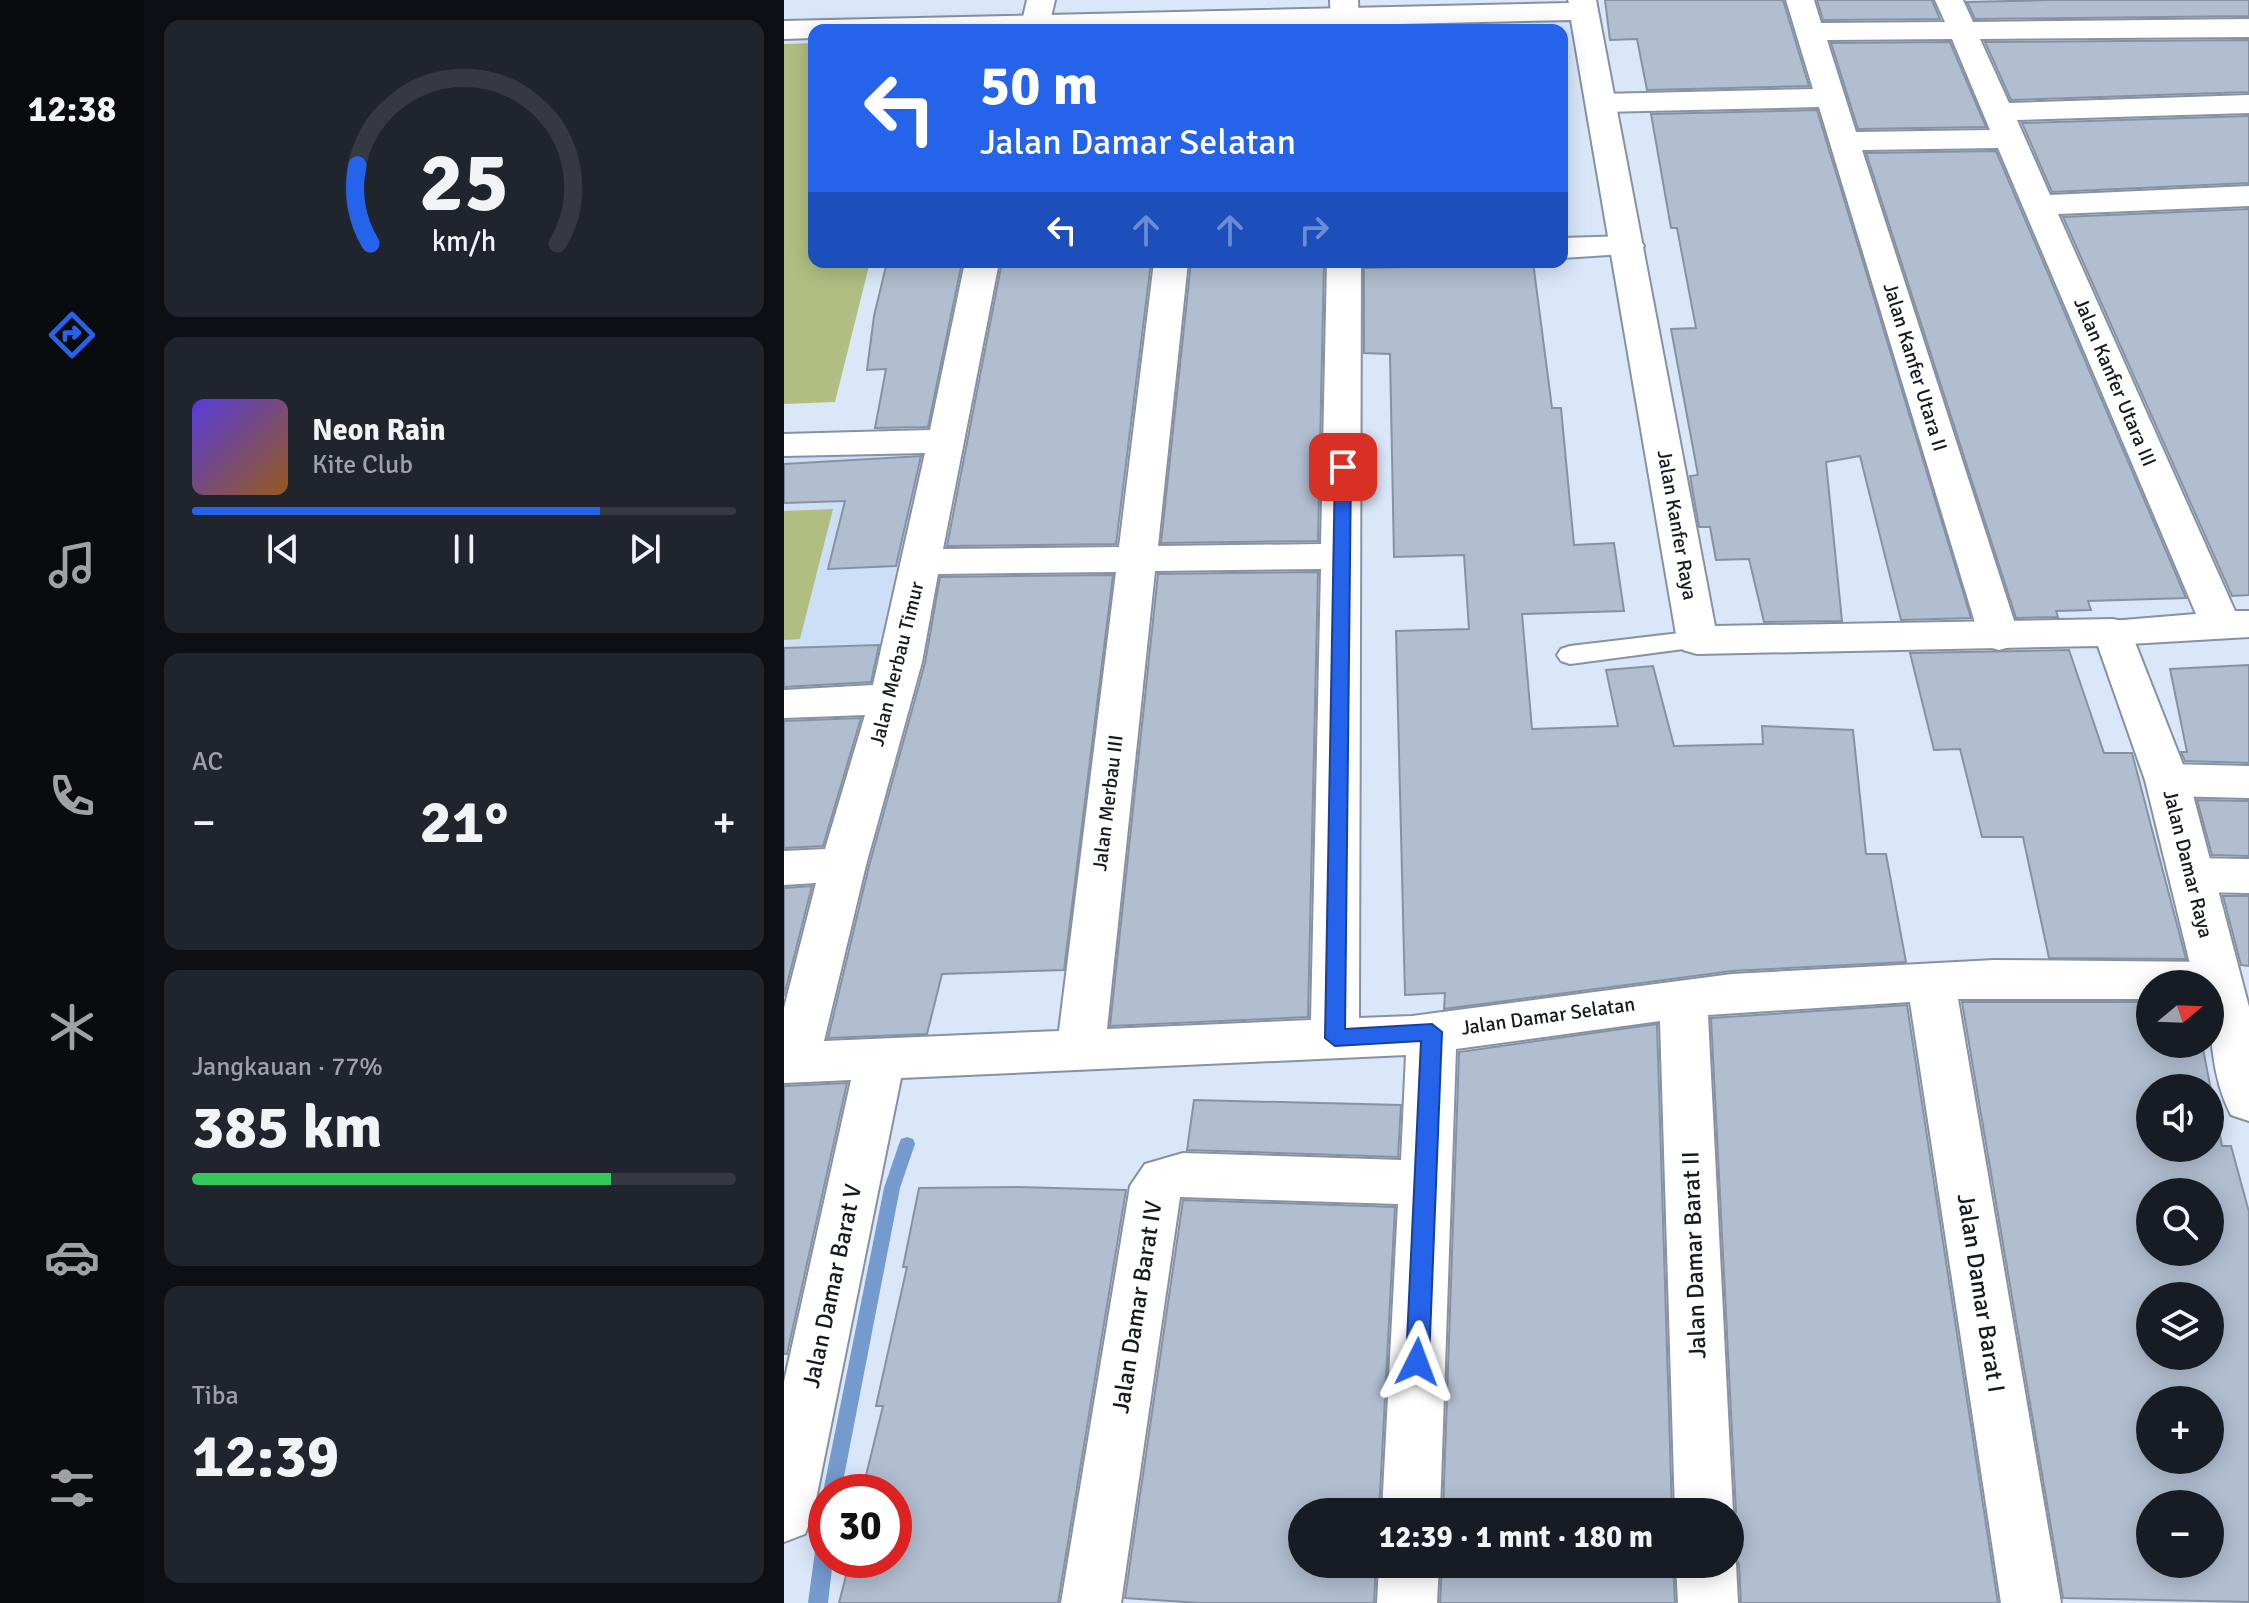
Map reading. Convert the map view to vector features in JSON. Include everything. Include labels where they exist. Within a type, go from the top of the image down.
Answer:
[{"type":"street","name":"Jalan Kanfer Utara II","points":[[1800,0],[1999,636]]},
{"type":"street","name":"Jalan Kanfer Utara III","points":[[1949,0],[2039,205],[2235,624]]},
{"type":"street","points":[[1228,24],[1583,6]]},
{"type":"street","name":"Jalan Kanfer Raya","points":[[1583,6],[1697,640]]},
{"type":"street","points":[[922,24],[1037,19],[1153,24]]},
{"type":"street","points":[[1811,32],[2249,28]]},
{"type":"street","points":[[784,30],[808,29]]},
{"type":"street","points":[[1601,103],[1832,98]]},
{"type":"street","points":[[1845,141],[2249,104]]},
{"type":"street","points":[[2039,205],[2248,198]]},
{"type":"street","points":[[1568,248],[1628,246]]},
{"type":"street","name":"Jalan Merbau Timur","points":[[790,1063],[891,699],[922,562],[981,268]]},
{"type":"street","name":"Jalan Merbau III","points":[[1081,1048],[1170,268]]},
{"type":"street","points":[[1335,1038],[1344,268]]},
{"type":"street","points":[[784,445],[946,441]]},
{"type":"street","points":[[922,562],[1342,556]]},
{"type":"street","points":[[1697,640],[1999,636],[2235,624]]},
{"type":"street","name":"Jalan Damar Raya","points":[[2113,632],[2167,780],[2214,970]]},
{"type":"street","points":[[784,704],[891,699]]},
{"type":"street","points":[[2167,780],[2249,782]]},
{"type":"street","points":[[784,868],[843,865]]},
{"type":"street","points":[[2192,875],[2249,876]]},
{"type":"street","name":"Jalan Damar Selatan","points":[[790,1063],[1432,1032],[1681,998],[1931,982],[1994,979],[2136,980]]},
{"type":"street","name":"Jalan Damar Barat I","points":[[1931,982],[2031,1603]]},
{"type":"street","name":"Jalan Damar Barat II","points":[[1681,998],[1703,1498]]},
{"type":"street","name":"Jalan Damar Raya","points":[[2224,1010],[2249,1101]]},
{"type":"street","points":[[1412,1498],[1432,1032]]},
{"type":"street","name":"Jalan Damar Barat V","points":[[784,1512],[880,1059]]},
{"type":"street","name":"Jalan Damar Barat IV","points":[[1091,1603],[1156,1186],[1163,1179],[1183,1175],[1425,1183]]},
{"type":"street","points":[[1407,1603],[1408,1578]]},
{"type":"street","points":[[1707,1578],[1708,1603]]},
{"type":"lane","points":[[1570,655],[1697,640]]},
{"type":"shaded area","points":[[933,447],[867,698],[784,702],[784,451]]},
{"type":"green space","points":[[808,43],[808,268],[868,268],[835,402],[784,404],[784,44]]},
{"type":"green space","points":[[833,509],[800,639],[784,640],[784,511]]},
{"type":"building","points":[[1605,0],[1783,0],[1809,86],[1647,90],[1637,39],[1610,40]]},
{"type":"building","points":[[1817,0],[1932,0],[1940,19],[1823,20]]},
{"type":"building","points":[[2249,0],[2249,16],[1975,19],[1967,2]]},
{"type":"building","points":[[2249,40],[2249,92],[2011,100],[1985,42]]},
{"type":"building","points":[[1950,42],[1986,127],[1858,129],[1831,43]]},
{"type":"building","points":[[1817,110],[1971,618],[1901,620],[1860,456],[1826,462],[1842,621],[1764,622],[1749,559],[1716,560],[1710,527],[1699,527],[1690,476],[1698,475],[1671,329],[1696,328],[1677,228],[1671,228],[1651,114]]},
{"type":"building","points":[[2249,116],[2249,183],[2052,192],[2022,123]]},
{"type":"building","points":[[1996,151],[2186,598],[2088,601],[2091,610],[2056,611],[2058,617],[2016,618],[1866,153]]},
{"type":"building","points":[[2249,209],[2249,595],[2232,596],[2063,217]]},
{"type":"building","points":[[886,268],[961,268],[928,427],[875,428],[886,369],[867,370],[874,316]]},
{"type":"building","points":[[1001,268],[1150,268],[1116,544],[947,546]]},
{"type":"building","points":[[1190,268],[1324,268],[1318,541],[1161,543]]},
{"type":"building","points":[[1364,268],[1534,268],[1552,408],[1561,408],[1574,545],[1614,543],[1624,611],[1522,614],[1532,729],[1618,726],[1606,670],[1653,666],[1674,746],[1763,744],[1762,726],[1853,730],[1866,854],[1886,854],[1906,962],[1732,971],[1444,1009],[1445,993],[1405,995],[1396,631],[1469,629],[1464,555],[1394,557],[1390,354],[1364,353]]},
{"type":"building","points":[[921,456],[896,566],[828,569],[845,501],[784,503],[784,464]]},
{"type":"building","points":[[1318,572],[1308,1017],[1110,1026],[1158,574]]},
{"type":"building","points":[[1113,575],[1064,970],[942,974],[927,1034],[828,1038],[869,866],[925,663],[940,577]]},
{"type":"building","points":[[879,645],[871,682],[784,687],[784,648]]},
{"type":"building","points":[[2069,650],[2104,753],[2132,753],[2186,959],[2049,958],[2023,837],[1982,837],[1960,749],[1934,750],[1910,653]]},
{"type":"building","points":[[2249,665],[2249,763],[2185,761],[2181,752],[2187,752],[2170,669]]},
{"type":"building","points":[[861,718],[823,846],[784,848],[784,721]]},
{"type":"building","points":[[2197,800],[2249,801],[2249,856],[2212,855]]},
{"type":"building","points":[[812,886],[784,996],[784,888]]},
{"type":"building","points":[[2223,896],[2249,896],[2249,966],[2241,965]]},
{"type":"building","points":[[1962,1002],[2136,1002],[2136,1058],[2205,1058],[2208,1074],[2136,1074],[2136,1162],[2224,1162],[2224,1146],[2231,1146],[2249,1212],[2249,1602],[2063,1598]]},
{"type":"building","points":[[1907,1005],[1998,1603],[1741,1603],[1744,1498],[1735,1498],[1711,1018]]},
{"type":"building","points":[[1657,1024],[1672,1498],[1443,1498],[1459,1052]]},
{"type":"building","points":[[847,1083],[787,1354],[784,1354],[784,1086]]},
{"type":"building","points":[[1194,1100],[1401,1105],[1398,1157],[1187,1150]]},
{"type":"building","points":[[919,1188],[1126,1190],[1058,1603],[839,1603],[845,1578],[912,1578],[912,1474],[866,1474],[883,1406],[876,1406],[907,1267],[903,1267]]},
{"type":"building","points":[[1183,1200],[1395,1207],[1380,1498],[1288,1498],[1288,1578],[1375,1578],[1374,1603],[1200,1603],[1125,1598]]},
{"type":"building","points":[[1441,1578],[1674,1578],[1675,1603],[1440,1603]]},
{"type":"waterway","points":[[836,1474],[892,1188],[907,1144]]},
{"type":"waterway","points":[[818,1603],[821,1578]]},
{"type":"route","points":[[1343,467],[1335,1038],[1432,1032],[1417,1362]]}]
